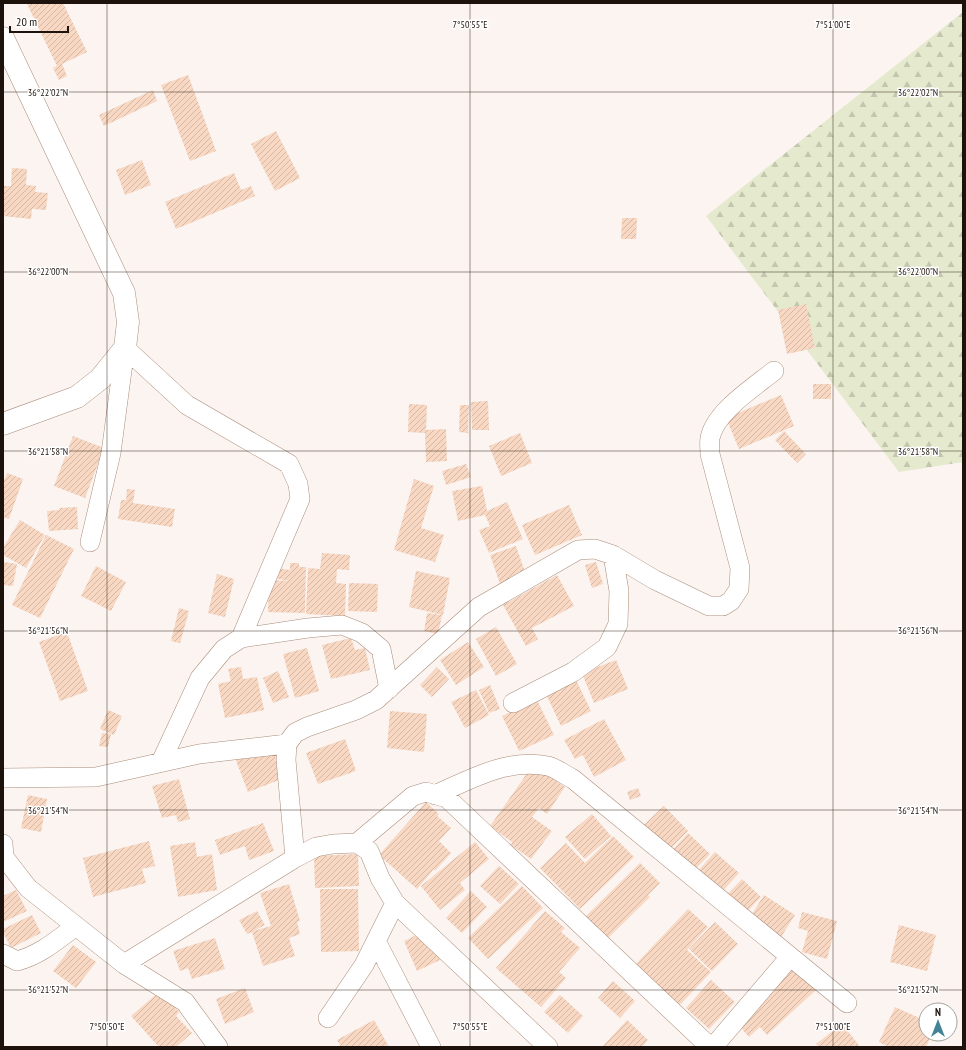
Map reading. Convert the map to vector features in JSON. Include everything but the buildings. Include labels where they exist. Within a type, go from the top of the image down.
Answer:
[{"type":"main road","points":[[3,38],[124,293],[128,322],[125,348],[100,379],[77,397],[3,424]]},
{"type":"street","points":[[90,542],[112,453],[125,348]]},
{"type":"street","points":[[125,348],[187,405],[290,464],[298,484],[300,499],[241,638]]},
{"type":"street","points":[[295,858],[286,760],[287,744],[295,733],[376,700],[479,607],[578,550],[595,549],[613,555],[655,580],[709,606],[723,606],[731,601],[739,589],[740,568],[710,454],[710,439],[715,424],[735,402],[774,371]]},
{"type":"street","points":[[513,703],[573,672],[607,647],[618,624],[619,591],[613,555]]},
{"type":"street","points":[[161,762],[200,678],[224,649],[241,638],[308,628],[342,625],[362,633],[381,649],[389,689]]},
{"type":"street","points":[[3,778],[96,777],[199,754],[287,744]]},
{"type":"street","points":[[435,795],[488,771],[520,764],[549,766],[573,779],[847,1003]]},
{"type":"street","points":[[357,843],[413,796],[426,792],[447,798],[711,1047],[790,957]]},
{"type":"street","points":[[124,964],[295,858],[316,847],[333,844],[357,843],[369,851],[380,878],[395,903],[548,1047]]},
{"type":"street","points":[[3,853],[28,888],[124,964],[185,1002],[218,1047]]},
{"type":"street","points":[[328,1018],[364,965],[395,903]]},
{"type":"street","points":[[3,954],[17,961],[30,957],[51,945],[76,926]]},
{"type":"street","points":[[376,941],[431,1047]]},
{"type":"green space","points":[[963,12],[963,462],[899,472],[706,216]]}]
